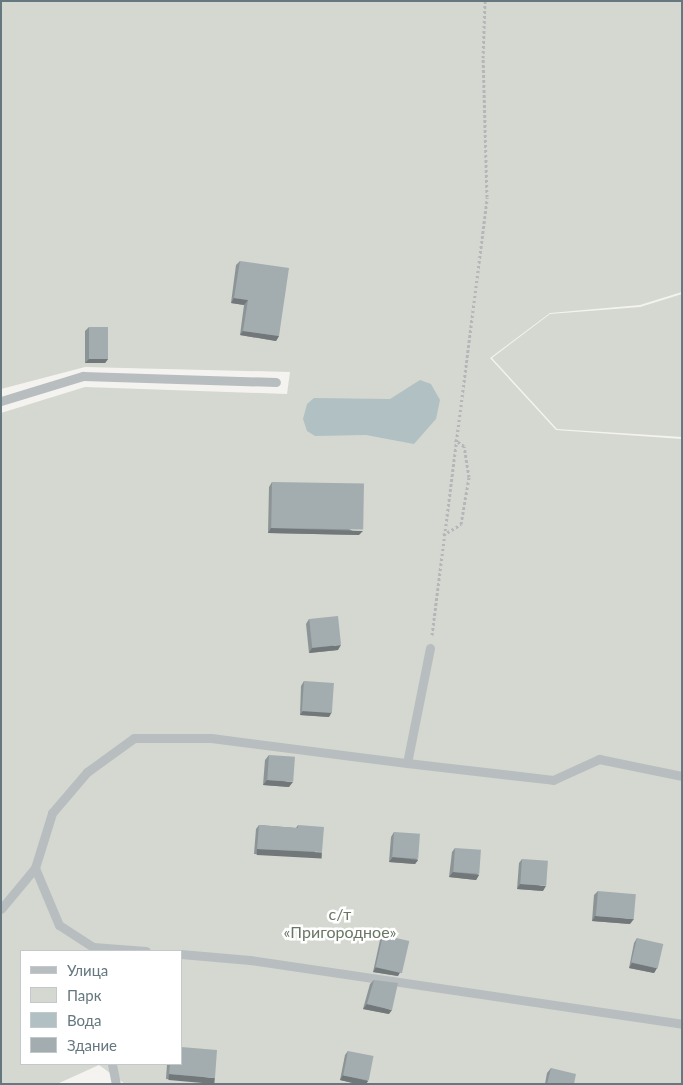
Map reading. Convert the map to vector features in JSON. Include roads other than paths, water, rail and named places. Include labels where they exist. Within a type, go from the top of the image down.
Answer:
[{"type":"street","points":[[1,402],[83,376],[276,382]]},
{"type":"street","points":[[407,763],[430,648]]},
{"type":"street","points":[[1,909],[35,868],[52,812],[87,772],[134,738],[211,738],[553,780],[598,759],[682,776]]},
{"type":"street","points":[[35,868],[59,925],[93,949],[120,950]]},
{"type":"street","points":[[182,954],[250,960],[682,1024]]},
{"type":"street","points":[[112,1065],[116,1084]]},
{"type":"water","points":[[420,380],[431,384],[440,400],[436,419],[414,444],[366,435],[315,436],[307,431],[303,419],[307,404],[314,398],[390,399]]},
{"type":"park label","name":"с/т «Пригородное»","points":[[340,923]]}]
